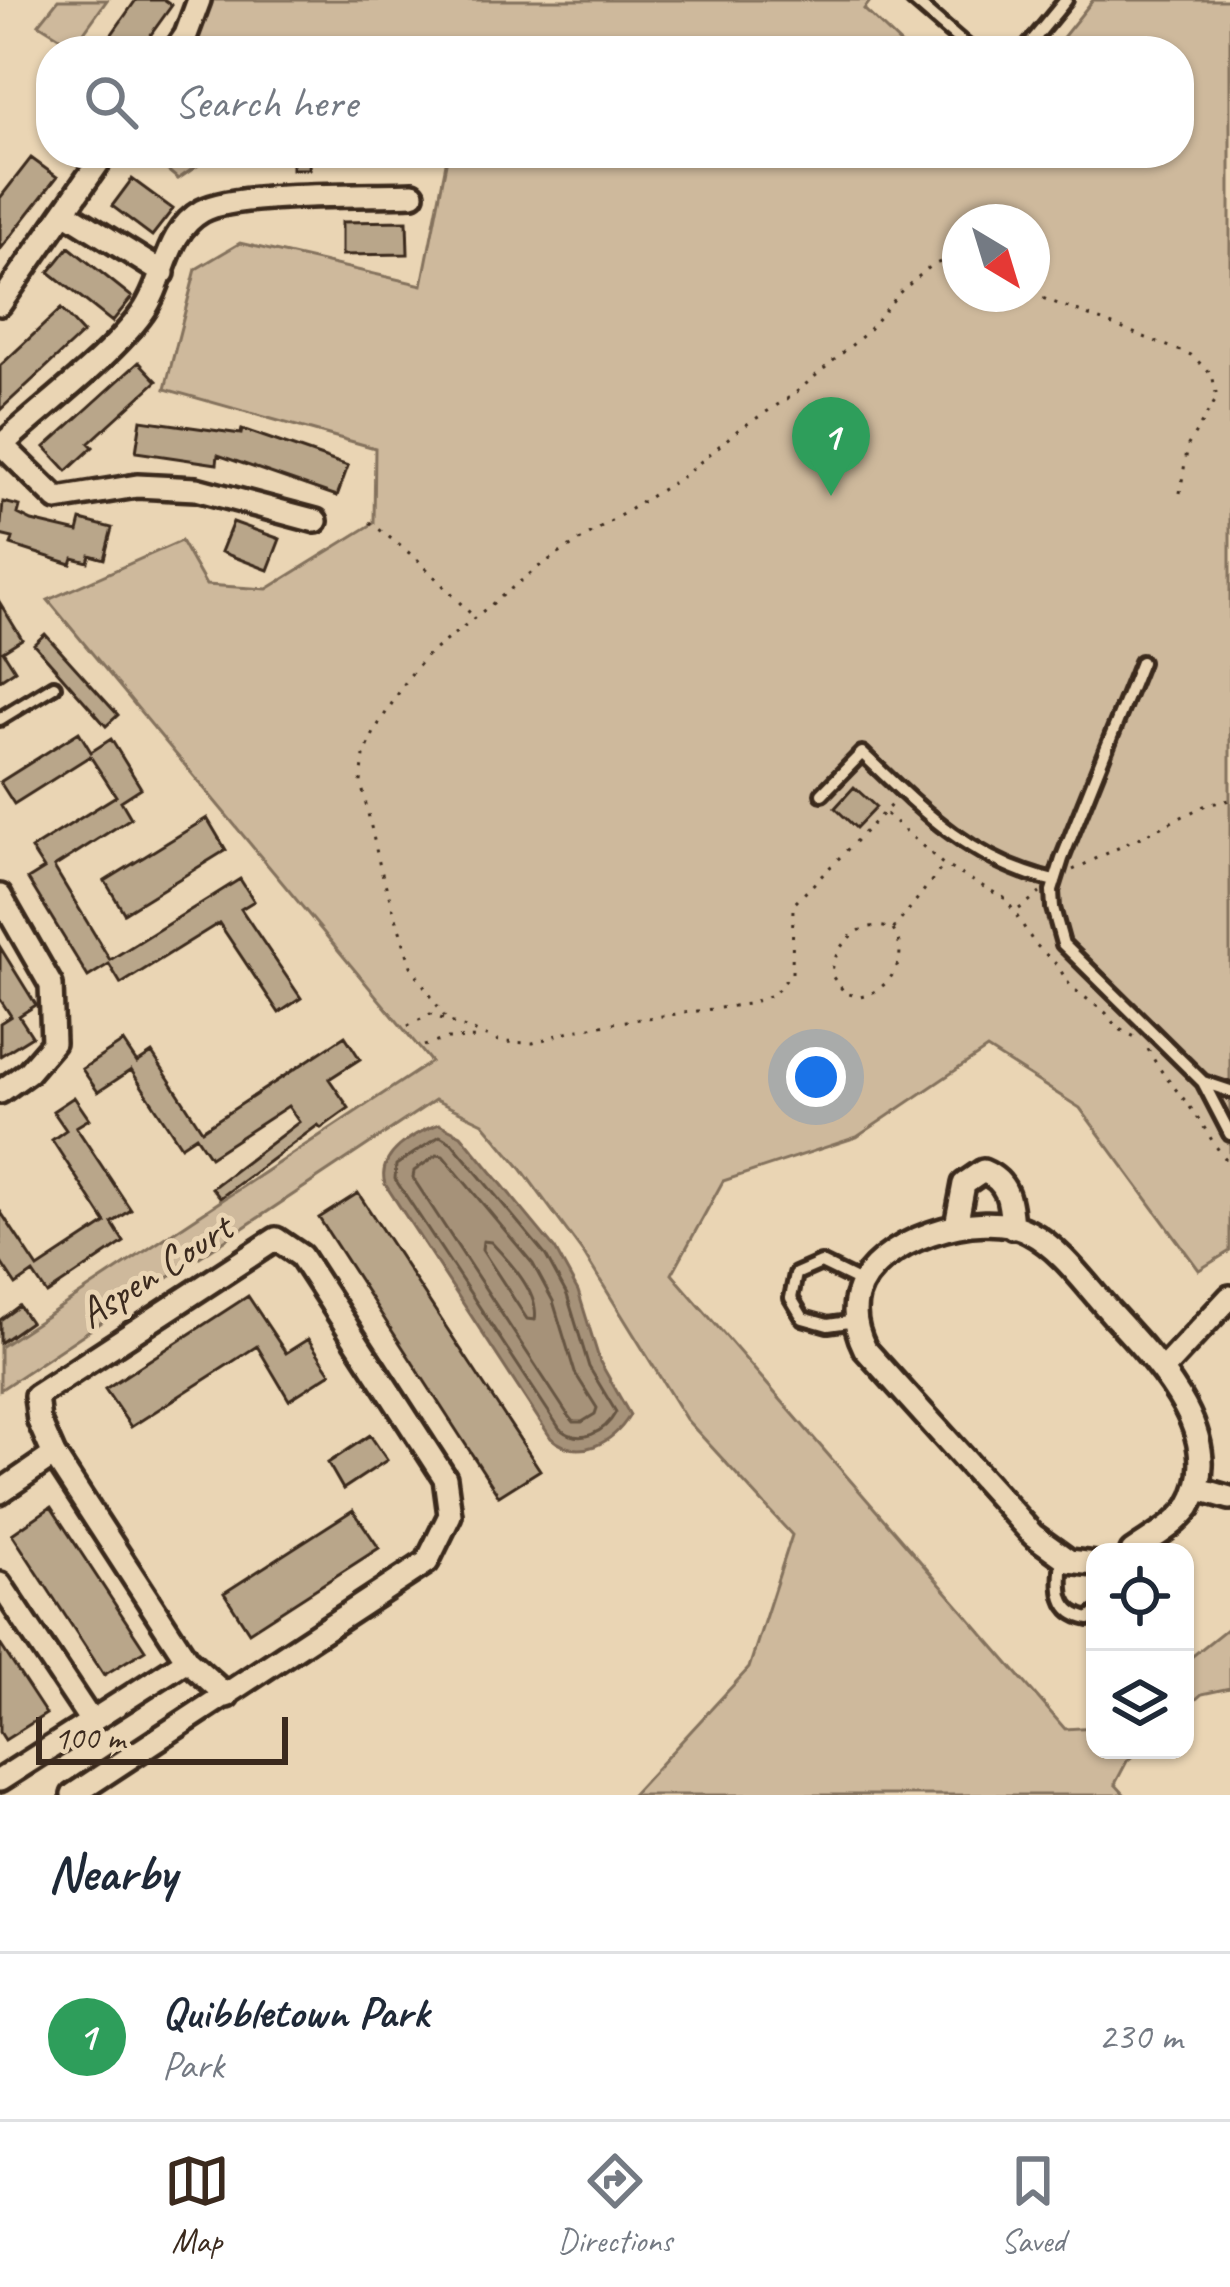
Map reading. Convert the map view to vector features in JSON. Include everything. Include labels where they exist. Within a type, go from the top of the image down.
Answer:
[{"type":"street","points":[[185,36],[199,0]]},
{"type":"street","points":[[0,304],[95,168]]},
{"type":"street","points":[[316,521],[196,489],[137,486],[57,499],[1,444],[134,322],[163,273],[178,230],[205,209],[239,201],[413,194]]},
{"type":"street","points":[[65,212],[163,273]]},
{"type":"street","points":[[0,896],[50,985],[53,1043],[28,1072],[0,1092]]},
{"type":"street","points":[[956,1226],[964,1184],[983,1171],[999,1178],[1010,1198],[1012,1227]]},
{"type":"street","points":[[1086,1562],[1063,1556],[1033,1535],[865,1349],[856,1321],[862,1283],[886,1255],[956,1226],[1028,1231],[1163,1369],[1207,1442],[1206,1471],[1191,1505],[1146,1543]]},
{"type":"street","name":"Aspen Court","points":[[73,1795],[227,1696],[427,1562],[450,1515],[445,1478],[301,1256],[276,1238],[36,1396],[39,1420],[54,1455],[188,1660],[227,1696]]},
{"type":"street","points":[[1163,1369],[1230,1297]]},
{"type":"street","points":[[1207,1442],[1230,1446]]},
{"type":"street","points":[[0,1492],[54,1455]]},
{"type":"street","points":[[1199,1490],[1230,1498]]},
{"type":"street","points":[[0,1583],[92,1721]]},
{"type":"street","points":[[0,1780],[188,1660]]},
{"type":"lane","points":[[913,0],[955,36]]},
{"type":"lane","points":[[1036,36],[1066,0]]},
{"type":"lane","points":[[1142,662],[1054,881],[1053,908],[1064,944],[1204,1082],[1230,1134]]},
{"type":"lane","points":[[0,719],[55,686]]},
{"type":"lane","points":[[822,794],[862,752],[903,793],[976,852],[1054,881]]},
{"type":"lane","points":[[1204,1082],[1230,1091]]},
{"type":"lane","points":[[856,1321],[828,1325],[803,1318],[791,1298],[796,1274],[821,1263],[862,1283]]},
{"type":"lane","points":[[1063,1556],[1059,1592],[1065,1607],[1086,1618]]},
{"type":"path","points":[[445,1017],[411,966],[380,867],[361,782],[364,756],[375,730],[408,678],[424,658],[474,618],[603,524],[686,476],[738,430],[793,394],[866,333],[899,293],[942,262]]},
{"type":"path","points":[[1050,301],[1191,355],[1212,374],[1217,398],[1188,445],[1180,493]]},
{"type":"path","points":[[370,522],[418,560],[474,618]]},
{"type":"path","points":[[424,1046],[446,1039],[533,1043],[573,1030],[764,1000],[792,974],[794,905],[903,793]]},
{"type":"path","points":[[1070,872],[1206,805],[1230,800]]},
{"type":"path","points":[[885,812],[944,865],[1006,899],[1034,943],[1071,987],[1106,1013],[1117,1028],[1143,1042],[1166,1082],[1230,1163]]},
{"type":"path","points":[[892,930],[944,865]]},
{"type":"path","points":[[1016,910],[1041,892]]},
{"type":"path","points":[[873,924],[892,930],[901,944],[902,958],[878,990],[860,997],[840,990],[832,976],[836,954],[861,928],[873,924]]},
{"type":"path","points":[[408,1026],[430,1014],[486,1038]]},
{"type":"shaded area","points":[[58,0],[107,0],[81,36],[58,36],[39,24]]},
{"type":"shaded area","points":[[198,0],[871,0],[864,9],[892,36],[178,36]]},
{"type":"shaded area","points":[[1093,0],[1230,0],[1230,1251],[1199,1270],[1080,1108],[987,1049],[857,1137],[723,1181],[672,1274],[1065,1729],[1086,1728],[1086,1759],[1129,1759],[1115,1784],[1125,1795],[632,1795],[749,1668],[792,1535],[686,1419],[584,1254],[520,1167],[483,1123],[435,1100],[0,1390],[0,1347],[431,1062],[48,600],[181,541],[206,585],[267,589],[374,523],[375,448],[165,389],[196,269],[240,243],[422,285],[445,168],[1194,168],[1194,36],[1064,36]]},
{"type":"shaded area","points":[[165,168],[194,168],[178,179]]},
{"type":"shaded area","points":[[1230,1626],[1230,1688],[1202,1694],[1194,1701],[1194,1655]]},
{"type":"water","points":[[439,1124],[461,1135],[555,1249],[578,1291],[600,1362],[630,1415],[605,1441],[584,1449],[551,1438],[385,1184],[386,1164],[392,1155],[409,1139]]},
{"type":"building","points":[[136,0],[165,0],[172,5],[150,36],[111,36]]},
{"type":"building","points":[[31,158],[36,168],[57,177],[0,250],[0,198]]},
{"type":"building","points":[[132,179],[173,209],[152,236],[112,206]]},
{"type":"building","points":[[407,221],[408,254],[342,255],[342,222]]},
{"type":"building","points":[[69,247],[132,297],[112,322],[49,272]]},
{"type":"building","points":[[61,309],[83,333],[0,410],[0,366]]},
{"type":"building","points":[[139,362],[157,381],[89,443],[93,447],[67,471],[45,447]]},
{"type":"building","points":[[141,420],[241,434],[242,429],[348,466],[337,496],[218,455],[217,464],[136,452]]},
{"type":"building","points":[[3,502],[20,506],[18,514],[32,521],[78,532],[81,520],[112,528],[104,559],[90,555],[88,562],[73,558],[71,564],[11,545],[13,538],[0,535]]},
{"type":"building","points":[[233,522],[280,539],[268,570],[221,552]]},
{"type":"building","points":[[0,603],[22,639],[3,651],[15,670],[0,680]]},
{"type":"building","points":[[45,634],[118,715],[106,726],[34,644]]},
{"type":"building","points":[[79,732],[91,752],[111,739],[141,788],[121,801],[131,818],[54,867],[110,960],[240,879],[254,901],[241,909],[301,998],[279,1013],[219,923],[121,984],[109,964],[88,977],[28,879],[44,869],[31,849],[116,796],[90,756],[14,804],[0,782]]},
{"type":"building","points":[[854,787],[876,807],[856,828],[835,808]]},
{"type":"building","points":[[207,818],[226,850],[124,913],[105,881]]},
{"type":"building","points":[[0,947],[36,1005],[19,1016],[32,1036],[0,1056],[0,1023],[11,1016],[0,999]]},
{"type":"building","points":[[345,1036],[360,1059],[329,1079],[349,1108],[321,1128],[318,1125],[220,1198],[212,1188],[299,1122],[288,1106],[210,1157],[196,1136],[181,1146],[131,1070],[98,1092],[82,1069],[123,1042],[137,1063],[152,1053],[202,1130]]},
{"type":"building","points":[[74,1097],[89,1119],[76,1127],[131,1210],[112,1223],[124,1242],[47,1294],[33,1273],[16,1285],[0,1261],[0,1211],[38,1268],[106,1223],[52,1140],[66,1130],[53,1111]]},
{"type":"building","points":[[358,1193],[540,1470],[499,1496],[319,1218]]},
{"type":"building","points":[[248,1296],[286,1353],[308,1339],[331,1373],[289,1400],[257,1346],[131,1427],[105,1389]]},
{"type":"building","points":[[19,1306],[30,1322],[0,1343],[0,1320]]},
{"type":"building","points":[[370,1435],[387,1460],[343,1489],[328,1463]]},
{"type":"building","points":[[51,1507],[145,1650],[104,1675],[12,1534]]},
{"type":"building","points":[[353,1510],[379,1548],[249,1632],[224,1593]]},
{"type":"building","points":[[0,1644],[46,1714],[5,1740],[0,1732]]},
{"type":"place","name":"Quibbletown Park","points":[[831,496]]}]
